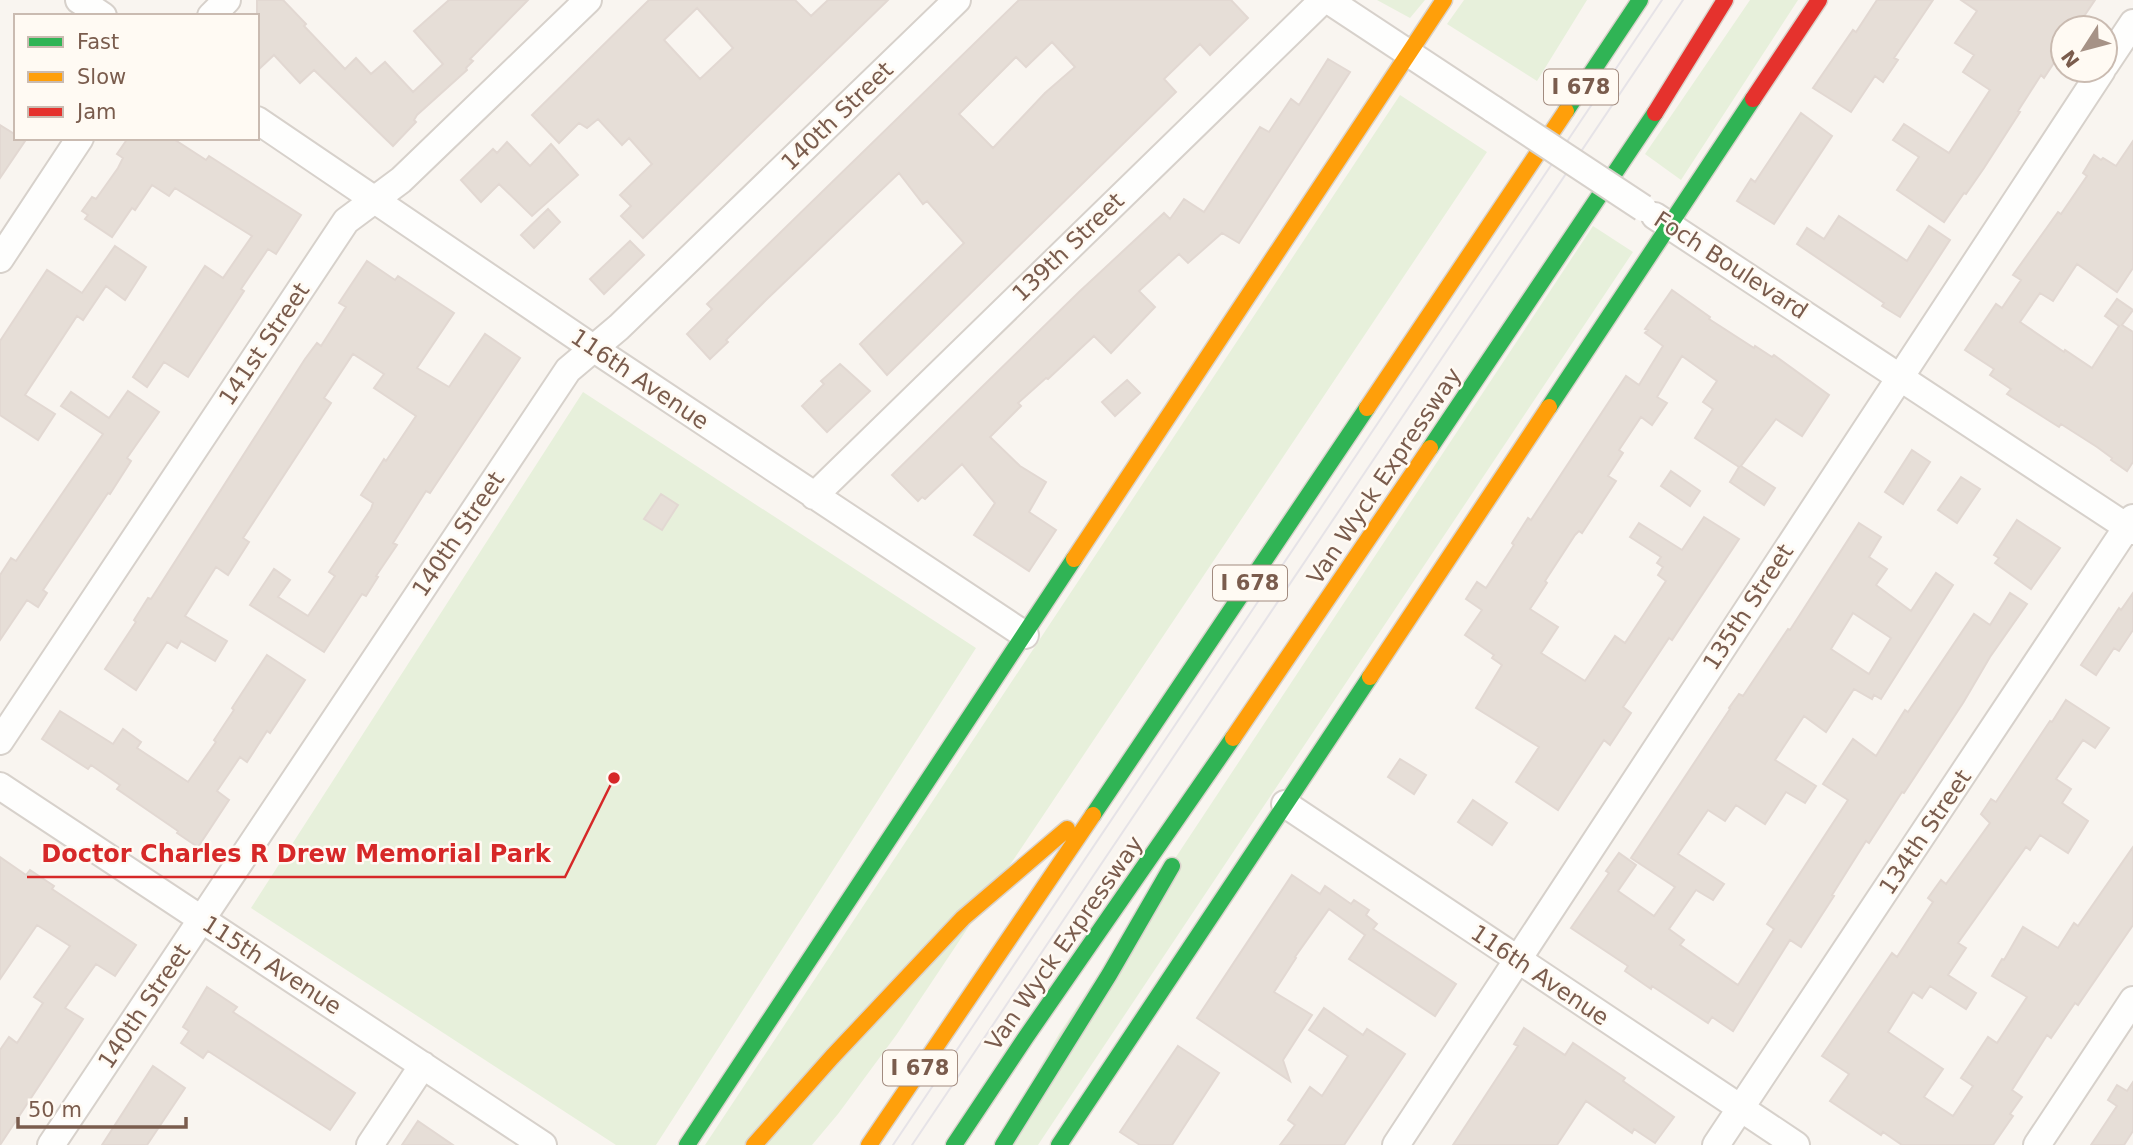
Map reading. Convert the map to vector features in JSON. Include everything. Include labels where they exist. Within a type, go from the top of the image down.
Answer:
[{"type":"main road","points":[[687,1145],[1444,0]]},
{"type":"main road","name":"Van Wyck Expressway","points":[[869,1145],[1253,579],[1640,0]]},
{"type":"main road","name":"Van Wyck Expressway","points":[[954,1145],[1312,624],[1657,109],[1725,0]]},
{"type":"main road","points":[[1657,109],[1740,0]]},
{"type":"main road","points":[[1059,1145],[1819,0]]},
{"type":"main road","points":[[1523,173],[1568,80]]},
{"type":"main road","points":[[1214,794],[1312,624]]},
{"type":"main road","points":[[754,1145],[832,1057],[963,918],[1105,795]]},
{"type":"main road","points":[[1003,1145],[1109,975],[1179,854]]},
{"type":"street","points":[[79,0],[100,14]]},
{"type":"street","points":[[213,14],[227,0]]},
{"type":"street","name":"141st Street","points":[[0,741],[346,220],[401,180],[588,0]]},
{"type":"street","name":"140th Street","points":[[51,1145],[568,370],[619,327],[957,0]]},
{"type":"street","name":"Foch Boulevard","points":[[1326,0],[2131,525]]},
{"type":"street","name":"139th Street","points":[[814,496],[1326,0]]},
{"type":"street","points":[[2119,44],[2133,23]]},
{"type":"street","name":"135th Street","points":[[1396,1145],[2093,84]]},
{"type":"street","name":"116th Avenue","points":[[259,121],[593,348],[1025,635]]},
{"type":"street","points":[[0,259],[79,140]]},
{"type":"street","name":"134th Street","points":[[1716,1145],[2131,525]]},
{"type":"street","name":"115th Avenue","points":[[0,786],[543,1145]]},
{"type":"street","name":"116th Avenue","points":[[1285,804],[1796,1145]]},
{"type":"street","points":[[2038,1145],[2133,1000]]},
{"type":"street","points":[[370,1145],[423,1065]]},
{"type":"green space","points":[[1377,0],[1425,0],[1410,18]]},
{"type":"green space","points":[[1464,0],[1587,0],[1537,81],[1447,24]]},
{"type":"green space","points":[[1750,0],[1798,0],[1681,180],[1645,154]]},
{"type":"green space","points":[[1400,95],[1487,152],[897,1034],[838,1114],[812,1145],[705,1145]]},
{"type":"green space","points":[[1593,226],[1633,252],[1038,1145],[995,1145],[1059,1034]]},
{"type":"green space","points":[[583,392],[976,648],[656,1145],[616,1145],[251,908]]},
{"type":"building","points":[[257,0],[283,0],[345,69],[356,58],[371,74],[385,62],[413,92],[443,64],[414,31],[449,0],[528,0],[470,59],[473,61],[467,70],[417,115],[414,120],[416,122],[393,146],[314,70],[300,83],[274,55],[259,69]]},
{"type":"building","points":[[649,0],[795,0],[811,16],[828,0],[888,0],[643,238],[621,216],[631,206],[620,195],[652,164],[629,138],[622,145],[598,119],[587,128],[579,123],[559,143],[532,115]],"holes":[[[697,8],[733,48],[700,79],[664,40]]]},
{"type":"building","points":[[1019,0],[1231,0],[1248,18],[1210,55],[1200,44],[1164,79],[1176,92],[887,375],[860,344],[964,243],[927,201],[923,204],[899,173],[766,300],[710,359],[687,334],[712,309],[707,304]],"holes":[[[1052,42],[1075,67],[1045,93],[993,148],[959,114],[1016,57],[1026,67]]]},
{"type":"building","points":[[1877,0],[1933,0],[1894,58],[1898,60],[1883,82],[1875,76],[1851,112],[1813,88]]},
{"type":"building","points":[[1961,0],[2095,0],[2086,14],[2049,14],[2049,70],[2044,78],[2041,75],[1984,168],[1944,222],[1897,190],[1919,157],[1893,140],[1904,124],[1949,153],[1990,90],[1963,72],[1974,55],[1955,43],[1977,11]]},
{"type":"building","points":[[1328,59],[1350,72],[1239,243],[1222,233],[1188,263],[1179,254],[1139,291],[1155,307],[1111,353],[1094,336],[1018,403],[1021,406],[990,437],[1020,466],[1046,482],[1029,512],[1056,530],[1029,571],[974,535],[995,503],[962,464],[925,499],[922,497],[918,501],[892,475],[1164,213],[1170,219],[1184,199],[1204,212],[1260,127],[1269,132],[1291,99],[1299,105]]},
{"type":"building","points":[[1801,113],[1832,136],[1774,224],[1737,201],[1751,179],[1755,182]]},
{"type":"building","points":[[0,125],[14,134],[14,140],[25,141],[0,178]]},
{"type":"building","points":[[127,140],[175,140],[206,160],[209,156],[301,215],[276,254],[268,249],[188,377],[164,362],[147,387],[133,377],[205,266],[223,278],[252,236],[175,188],[169,196],[152,185],[112,237],[85,219],[88,215],[82,211],[92,197],[96,199],[118,168],[123,158],[117,154]]},
{"type":"building","points":[[2133,141],[2133,268],[2117,292],[2077,264],[2053,301],[2040,293],[2020,322],[2092,368],[2119,326],[2105,316],[2117,299],[2133,310],[2122,325],[2133,332],[2133,462],[2127,471],[2097,447],[2007,394],[2011,389],[1990,375],[1994,369],[1965,350],[1996,304],[2002,308],[2021,280],[2013,275],[2087,176],[2083,173],[2094,155],[2116,166]]},
{"type":"building","points":[[507,142],[530,166],[551,144],[578,175],[532,216],[499,184],[481,202],[461,180],[493,149],[497,153]]},
{"type":"building","points":[[548,209],[560,222],[534,248],[521,235]]},
{"type":"building","points":[[1839,216],[1907,261],[1929,226],[1950,240],[1900,317],[1882,306],[1884,303],[1797,244],[1807,228],[1824,239]]},
{"type":"building","points":[[630,241],[644,255],[604,294],[590,279]]},
{"type":"building","points":[[115,246],[146,267],[125,300],[106,286],[83,320],[77,316],[25,395],[55,414],[38,440],[0,415],[0,341],[47,270],[82,293]]},
{"type":"building","points":[[367,261],[395,280],[398,276],[454,313],[417,368],[449,387],[485,334],[520,358],[430,493],[426,491],[393,543],[397,545],[366,596],[362,594],[324,652],[250,605],[274,569],[290,580],[278,597],[308,616],[335,576],[329,572],[371,509],[373,503],[361,495],[416,416],[374,388],[384,374],[353,354],[324,398],[331,403],[243,538],[249,542],[228,575],[216,567],[185,616],[227,641],[215,661],[181,641],[177,648],[167,642],[136,690],[105,669],[136,622],[134,620],[148,598],[151,599],[305,359],[317,343],[321,346],[346,307],[339,303]]},
{"type":"building","points":[[1672,290],[1710,317],[1709,319],[1754,348],[1755,346],[1772,357],[1774,355],[1829,395],[1802,436],[1776,419],[1741,466],[1775,488],[1764,505],[1730,482],[1739,467],[1695,438],[1713,409],[1703,402],[1717,381],[1682,356],[1657,397],[1667,403],[1652,425],[1641,417],[1619,450],[1623,453],[1608,476],[1616,481],[1582,533],[1579,531],[1575,535],[1530,609],[1558,627],[1541,653],[1585,681],[1615,636],[1625,643],[1666,581],[1658,575],[1663,567],[1657,563],[1661,557],[1630,537],[1639,523],[1682,550],[1704,517],[1739,539],[1672,640],[1669,638],[1623,707],[1631,713],[1610,745],[1604,740],[1558,810],[1516,782],[1539,747],[1476,708],[1502,665],[1492,658],[1494,655],[1465,635],[1482,610],[1466,599],[1477,582],[1486,588],[1528,518],[1531,520],[1626,376],[1639,385],[1663,346],[1645,333],[1648,330],[1645,329]]},
{"type":"building","points":[[840,364],[870,391],[827,432],[802,406],[824,384],[821,381]]},
{"type":"building","points":[[1127,380],[1140,393],[1115,416],[1102,402]]},
{"type":"building","points":[[128,391],[159,412],[127,458],[131,461],[110,494],[108,493],[43,590],[47,593],[38,607],[27,600],[0,640],[0,575],[11,558],[16,561],[103,434],[61,406],[71,392],[109,418]]},
{"type":"building","points":[[1912,450],[1930,462],[1903,504],[1885,492]]},
{"type":"building","points":[[1671,471],[1700,491],[1690,506],[1661,486]]},
{"type":"building","points":[[1961,477],[1980,489],[1957,523],[1938,510]]},
{"type":"building","points":[[661,494],[678,505],[662,530],[644,519]]},
{"type":"building","points":[[2017,520],[2060,548],[2031,589],[1995,563],[1999,558],[1994,555]]},
{"type":"building","points":[[1859,523],[1881,537],[1869,557],[1887,569],[1876,585],[1911,611],[1936,573],[1953,585],[1881,699],[1874,695],[1872,699],[1854,689],[1826,732],[1804,716],[1775,760],[1816,786],[1805,803],[1786,792],[1765,824],[1736,805],[1725,821],[1708,810],[1678,854],[1724,884],[1713,900],[1696,890],[1669,929],[1684,940],[1680,945],[1738,985],[1774,929],[1767,924],[1848,800],[1823,784],[1853,739],[1876,756],[1905,710],[1908,712],[1974,614],[1990,625],[2010,593],[2027,604],[1990,657],[1904,793],[1902,792],[1869,843],[1866,841],[1801,947],[1790,940],[1733,1031],[1712,1017],[1708,1023],[1652,986],[1651,989],[1625,971],[1628,966],[1571,928],[1609,873],[1606,871],[1619,853],[1636,865],[1618,891],[1654,916],[1675,887],[1631,858],[1729,708],[1739,694],[1743,696],[1788,629],[1790,630]],"holes":[[[1853,613],[1891,638],[1869,674],[1831,649]]]},
{"type":"building","points":[[2133,593],[2133,630],[2119,651],[2114,648],[2096,675],[2081,665],[2119,608],[2121,610]]},
{"type":"building","points":[[267,655],[305,680],[270,733],[267,731],[247,762],[240,757],[217,791],[229,800],[198,847],[117,789],[120,785],[91,765],[88,769],[42,739],[60,711],[113,744],[123,729],[141,742],[137,748],[188,782],[216,742],[214,740],[234,710],[232,708]]},
{"type":"building","points":[[2066,700],[2109,728],[2095,748],[2083,740],[2056,779],[2071,789],[2062,803],[2088,821],[2068,853],[2040,835],[2030,850],[2026,847],[1958,943],[1966,948],[1948,975],[1976,993],[1966,1009],[1930,986],[1922,998],[1913,992],[1888,1032],[1943,1069],[1924,1097],[1953,1116],[1973,1086],[1961,1078],[1988,1037],[1997,1043],[2027,997],[1992,976],[2023,927],[2058,948],[2074,923],[2078,926],[2133,847],[2133,925],[2078,1005],[2075,1003],[2051,1038],[2047,1035],[2012,1090],[2022,1097],[2010,1114],[2013,1116],[1993,1145],[1902,1145],[1883,1132],[1881,1135],[1830,1101],[1849,1074],[1822,1056],[1892,953],[1897,957],[1933,902],[1928,898],[1941,880],[1946,884],[1990,823],[1981,814],[1991,799],[1996,802]]},
{"type":"building","points":[[1400,759],[1426,775],[1414,794],[1388,777]]},
{"type":"building","points":[[1473,800],[1507,823],[1492,845],[1458,822]]},
{"type":"building","points":[[0,857],[26,875],[30,870],[54,886],[52,889],[136,945],[115,976],[96,964],[65,1008],[83,1019],[0,1145],[0,1050],[9,1037],[17,1043],[43,1003],[34,997],[70,946],[37,925],[0,979]]},
{"type":"building","points":[[1292,875],[1320,894],[1325,886],[1351,904],[1354,900],[1369,910],[1366,915],[1377,924],[1373,929],[1456,984],[1435,1016],[1349,959],[1365,935],[1329,909],[1274,992],[1312,1015],[1283,1060],[1290,1081],[1197,1018]]},
{"type":"building","points":[[207,987],[237,1007],[233,1012],[355,1093],[330,1130],[208,1051],[203,1058],[181,1043],[189,1031],[183,1027]]},
{"type":"building","points":[[1324,1008],[1363,1035],[1367,1029],[1405,1054],[1344,1145],[1280,1145],[1295,1125],[1288,1120],[1310,1087],[1322,1096],[1348,1056],[1309,1030]]},
{"type":"building","points":[[1524,1028],[1565,1055],[1573,1043],[1625,1078],[1623,1081],[1674,1117],[1655,1143],[1634,1129],[1632,1133],[1586,1101],[1557,1145],[1453,1145],[1518,1046],[1514,1044]]},
{"type":"building","points":[[1178,1046],[1219,1073],[1172,1145],[1140,1145],[1120,1132]]},
{"type":"building","points":[[153,1066],[185,1088],[147,1145],[102,1145]]},
{"type":"building","points":[[2133,1082],[2133,1131],[2124,1145],[2091,1145],[2117,1106],[2108,1100],[2117,1085],[2127,1091]]},
{"type":"building","points":[[418,1121],[453,1145],[402,1145]]},
{"type":"tram line","points":[[893,1145],[1662,0]]},
{"type":"tram line","points":[[912,1145],[1683,0]]},
{"type":"traffic: fast","points":[[1566,111],[1640,0]]},
{"type":"traffic: fast","points":[[1549,407],[1753,99]]},
{"type":"traffic: fast","points":[[1430,448],[1655,113]]},
{"type":"traffic: fast","points":[[1093,815],[1367,408]]},
{"type":"traffic: fast","points":[[687,1145],[1074,559]]},
{"type":"traffic: fast","points":[[1059,1145],[1370,677]]},
{"type":"traffic: fast","points":[[954,1145],[1233,738]]},
{"type":"traffic: fast","points":[[1003,1145],[1109,975],[1172,866]]},
{"type":"traffic: slow","points":[[1074,559],[1444,0]]},
{"type":"traffic: slow","points":[[1367,408],[1566,111]]},
{"type":"traffic: slow","points":[[1370,677],[1549,407]]},
{"type":"traffic: slow","points":[[1233,738],[1430,448]]},
{"type":"traffic: slow","points":[[869,1145],[1093,815]]},
{"type":"traffic: slow","points":[[754,1145],[832,1057],[963,918],[1067,829]]},
{"type":"traffic: jam","points":[[1655,113],[1725,0]]},
{"type":"traffic: jam","points":[[1753,99],[1819,0]]},
{"type":"place","name":"Doctor Charles R Drew Memorial Park","points":[[614,778]]}]
